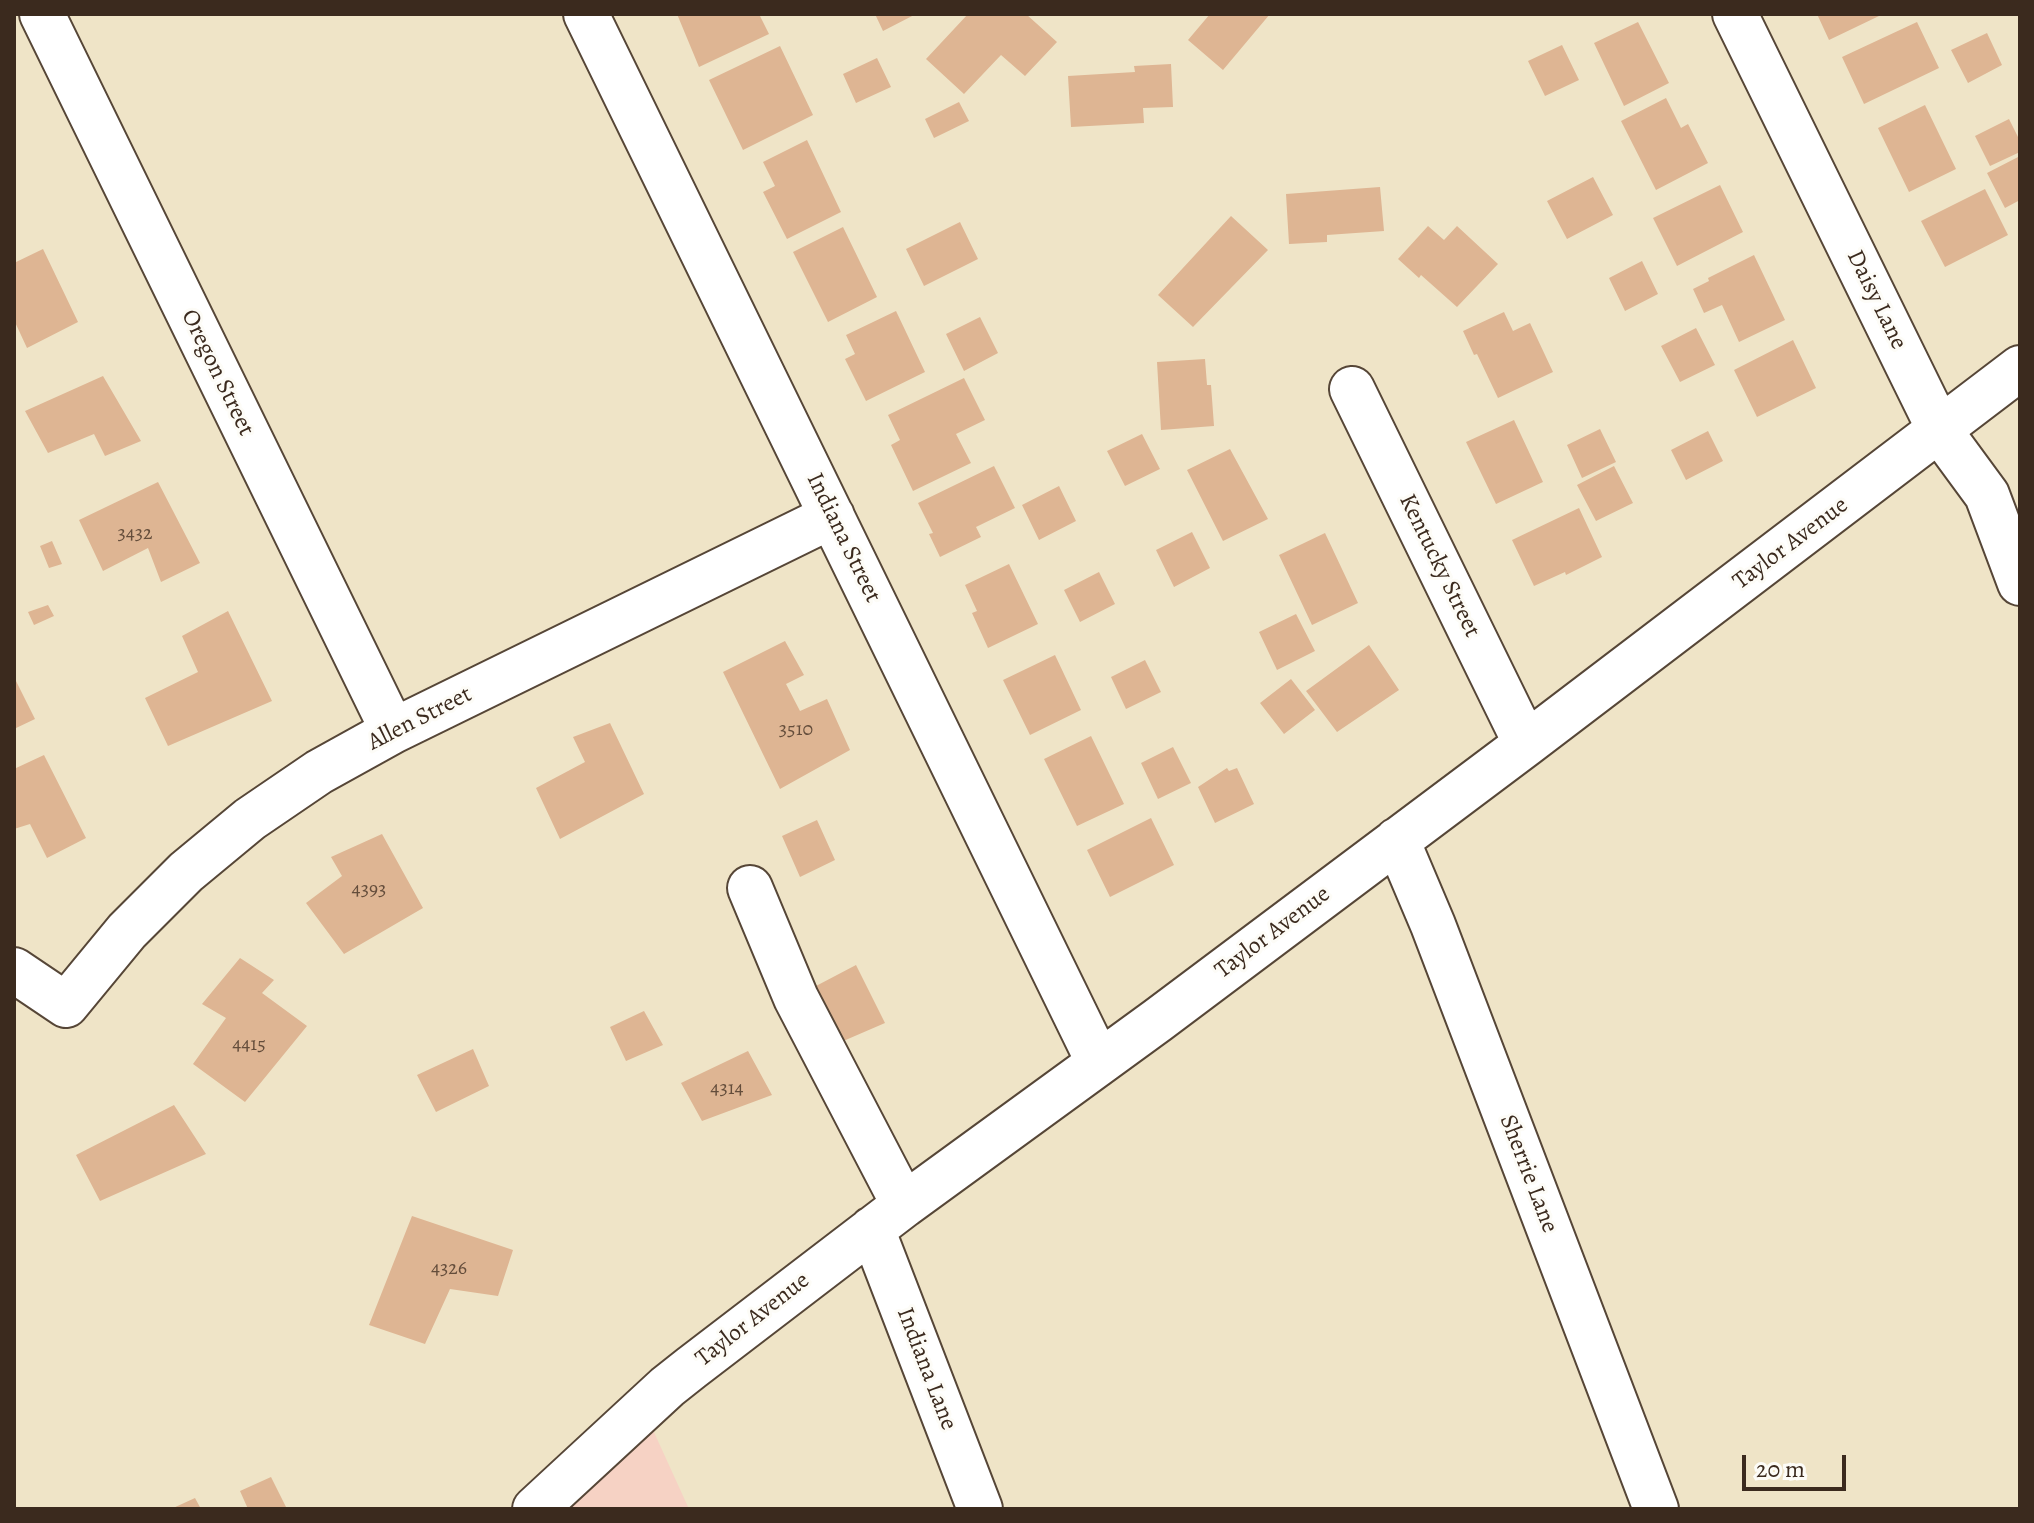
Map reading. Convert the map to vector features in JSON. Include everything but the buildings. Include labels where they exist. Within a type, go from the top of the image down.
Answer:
[{"type":"street","name":"Oregon Street","points":[[42,14],[393,731]]},
{"type":"street","name":"Indiana Street","points":[[586,14],[1099,1063]]},
{"type":"street","name":"Daisy Lane","points":[[1735,14],[1940,431],[1987,495],[2020,583]]},
{"type":"street","name":"Taylor Avenue","points":[[535,1509],[667,1387],[888,1217],[1526,744],[2020,368]]},
{"type":"street","name":"Kentucky Street","points":[[1352,389],[1526,744]]},
{"type":"street","name":"Allen Street","points":[[14,970],[66,1005],[127,931],[197,863],[250,819],[319,772],[393,731],[832,516]]},
{"type":"street","name":"Sherrie Lane","points":[[1397,840],[1433,925],[1656,1509]]},
{"type":"street","name":"Indiana Lane","points":[[750,888],[888,1217],[980,1509]]},
{"type":"shaded area","points":[[653,1430],[689,1509],[569,1509]]}]
